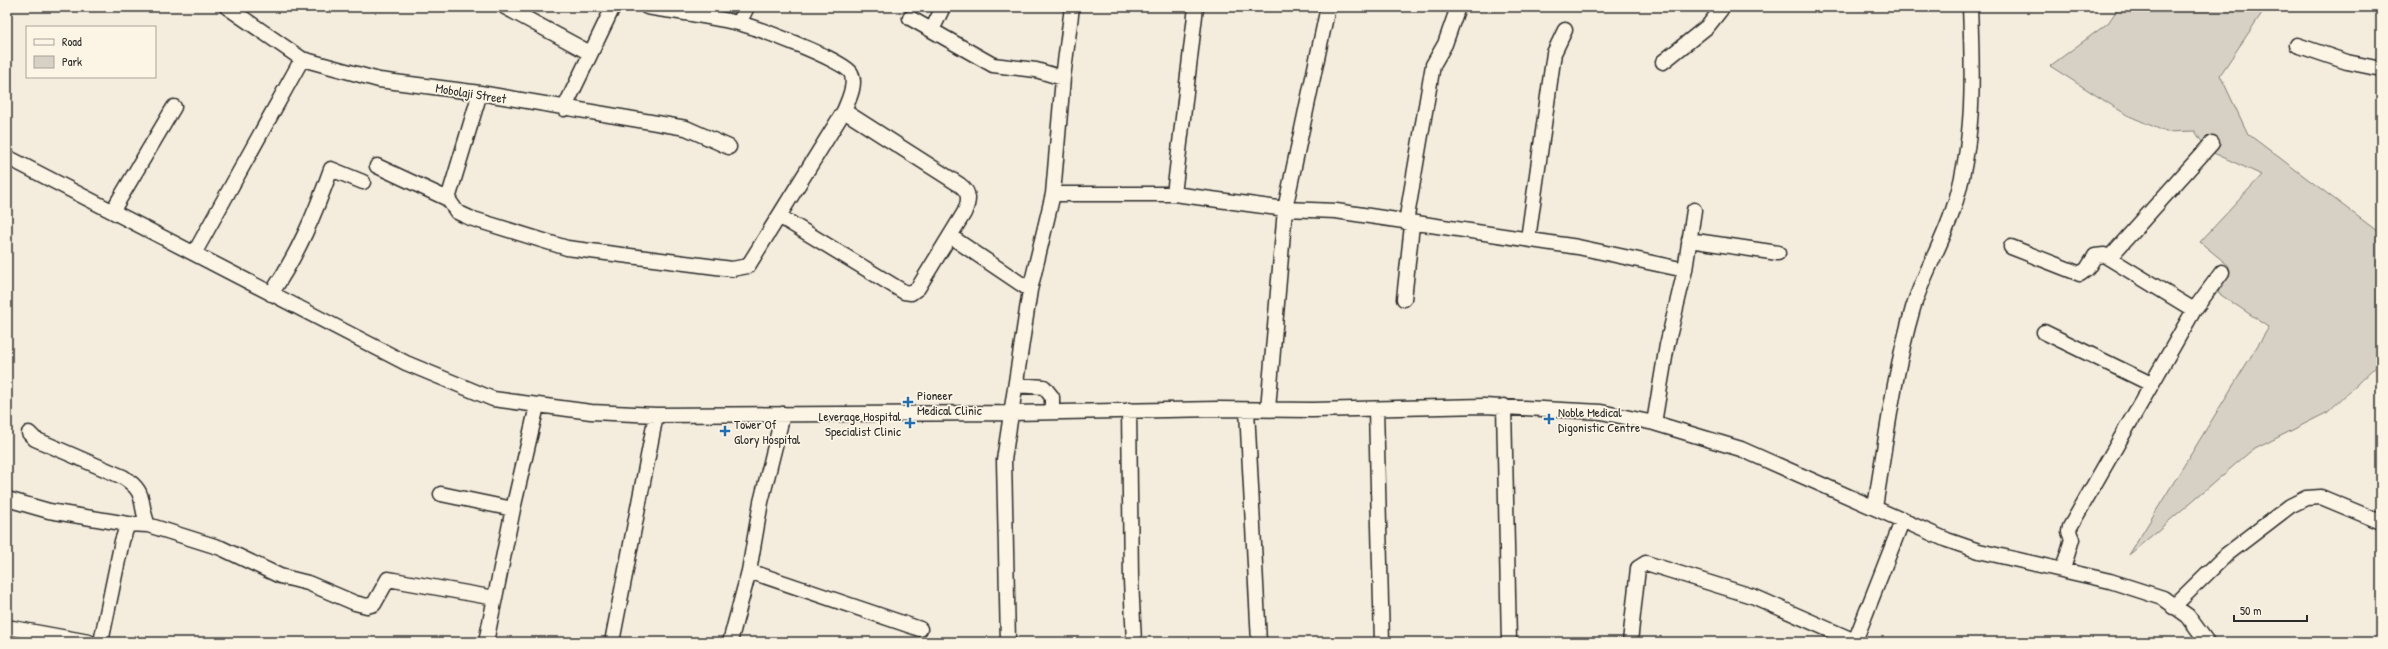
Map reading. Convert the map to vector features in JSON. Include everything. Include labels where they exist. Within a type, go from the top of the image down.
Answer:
[{"type":"street","name":"Mobolaji Street","points":[[227,7],[302,59],[380,80],[480,93],[564,109],[686,128],[729,147]]},
{"type":"street","points":[[506,7],[590,53]]},
{"type":"street","points":[[564,109],[613,7]]},
{"type":"street","points":[[377,166],[448,199],[457,212],[470,218],[568,248],[732,269],[748,266],[844,112],[851,93],[852,80],[848,69],[815,52],[739,23],[648,7]]},
{"type":"street","points":[[739,23],[747,7]]},
{"type":"street","points":[[932,30],[942,7]]},
{"type":"street","points":[[1008,642],[1004,460],[1030,290],[1053,194],[1062,78],[1072,7]]},
{"type":"street","points":[[1174,194],[1196,7]]},
{"type":"street","points":[[1268,409],[1285,209],[1328,7]]},
{"type":"street","points":[[1406,222],[1433,65],[1445,44],[1458,7]]},
{"type":"street","points":[[1663,62],[1708,26],[1723,7]]},
{"type":"street","points":[[1875,507],[1893,397],[1906,334],[1926,272],[1943,237],[1959,191],[1971,126],[1972,99],[1970,7]]},
{"type":"street","points":[[910,18],[993,65],[1036,70],[1062,78]]},
{"type":"street","points":[[1528,239],[1554,53],[1565,30]]},
{"type":"street","points":[[2297,45],[2348,62],[2381,69]]},
{"type":"street","points":[[195,252],[302,59]]},
{"type":"street","points":[[448,199],[480,93]]},
{"type":"street","points":[[113,210],[174,107]]},
{"type":"street","points":[[779,216],[908,293],[918,288],[969,202],[964,189],[844,112]]},
{"type":"street","points":[[2109,258],[2212,143]]},
{"type":"street","points":[[7,157],[195,252],[271,294],[406,363],[493,399],[591,412],[656,414],[1012,413],[1052,411],[1376,409],[1504,406],[1601,412],[1654,423],[1740,449],[1979,551],[2110,581],[2163,598],[2173,607],[2188,616],[2207,642]]},
{"type":"street","points":[[271,294],[296,256],[312,222],[332,169],[363,182]]},
{"type":"street","points":[[1053,194],[1174,194],[1285,209],[1336,211],[1578,247],[1685,270]]},
{"type":"street","points":[[1654,423],[1667,345],[1685,270],[1694,210]]},
{"type":"street","points":[[1404,299],[1412,225],[1406,222]]},
{"type":"street","points":[[950,236],[1030,290]]},
{"type":"street","points":[[1689,240],[1778,253]]},
{"type":"street","points":[[2011,247],[2080,274],[2087,269],[2095,256],[2104,255],[2194,310]]},
{"type":"street","points":[[2063,570],[2072,539],[2069,532],[2070,527],[2194,310],[2222,272]]},
{"type":"street","points":[[2044,332],[2151,384]]},
{"type":"street","points":[[1016,385],[1044,387],[1052,397],[1052,411]]},
{"type":"street","points":[[486,642],[513,509],[537,406]]},
{"type":"street","points":[[1504,406],[1510,642]]},
{"type":"street","points":[[1376,409],[1382,642]]},
{"type":"street","points":[[1129,410],[1130,580],[1134,642]]},
{"type":"street","points":[[1247,410],[1259,642]]},
{"type":"street","points":[[612,642],[656,414]]},
{"type":"street","points":[[730,642],[749,571],[760,502],[783,414]]},
{"type":"street","points":[[29,434],[35,439],[123,477],[135,485],[142,497],[142,512],[148,525]]},
{"type":"street","points":[[440,494],[513,509]]},
{"type":"street","points":[[2173,607],[2226,555],[2290,506],[2306,498],[2321,497],[2381,522]]},
{"type":"street","points":[[7,499],[49,511],[128,524],[148,525],[221,548],[280,576],[308,583],[354,603],[367,606],[374,604],[388,579],[495,598]]},
{"type":"street","points":[[1630,642],[1638,568],[1644,563],[1755,597],[1856,642],[1903,519]]},
{"type":"street","points":[[101,642],[122,541],[128,524]]},
{"type":"street","points":[[749,571],[920,629]]},
{"type":"street","points":[[7,627],[89,642]]},
{"type":"green space","points":[[2119,7],[2266,7],[2220,75],[2248,134],[2381,234],[2381,361],[2328,412],[2251,451],[2129,555],[2269,327],[2218,293],[2229,266],[2200,242],[2262,175],[2207,150],[2195,131],[2166,132],[2127,115],[2050,66],[2108,23]]},
{"type":"place","name":"Pioneer Medical Clinic","points":[[908,402]]},
{"type":"place","name":"Noble Medical Digonistic Centre","points":[[1549,419]]},
{"type":"place","name":"Leverage Hospital Specialist Clinic","points":[[910,423]]},
{"type":"place","name":"Tower Of Glory Hospital","points":[[725,431]]}]
